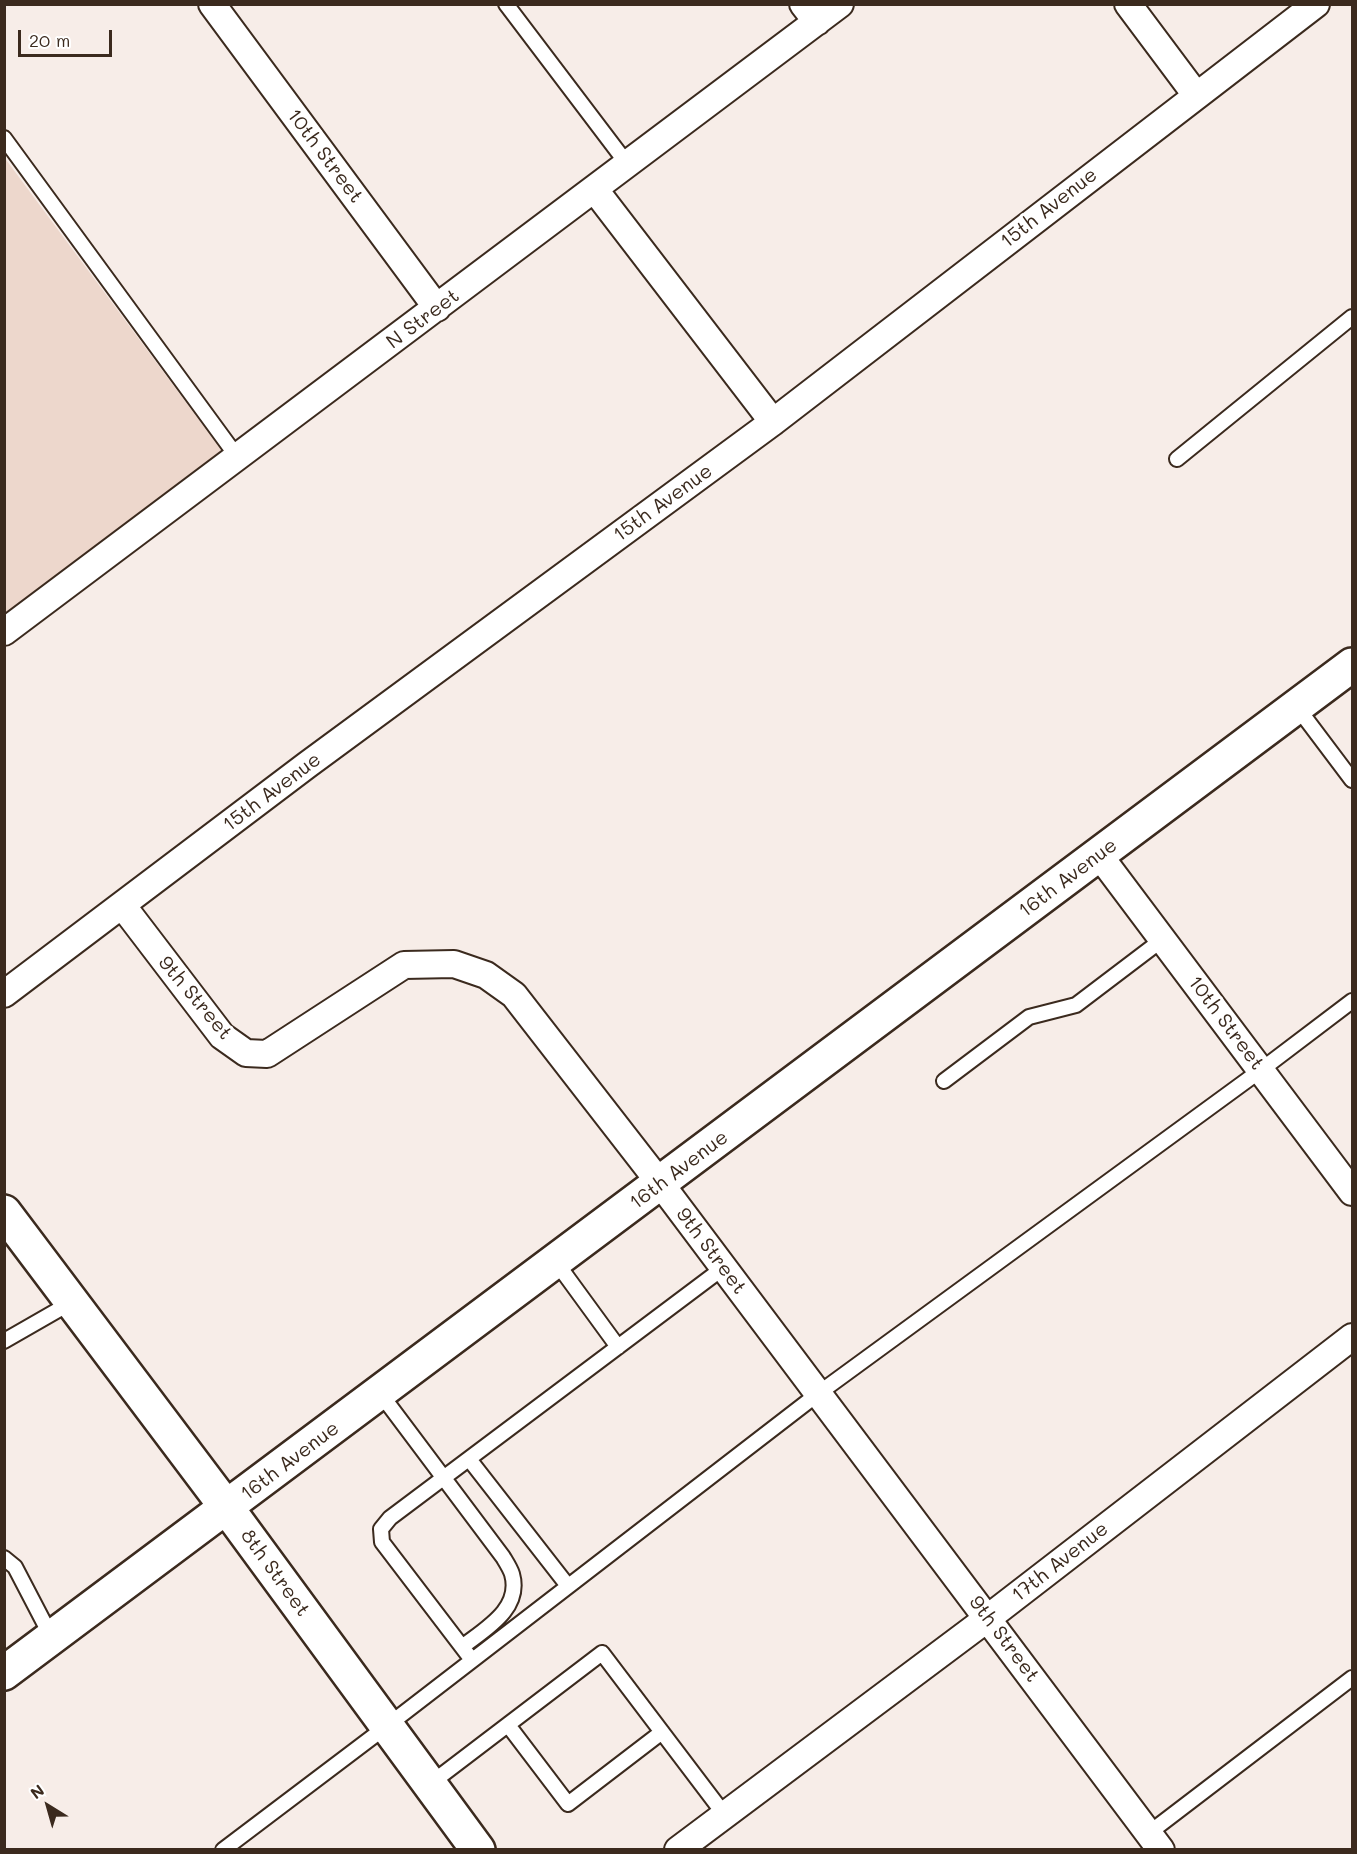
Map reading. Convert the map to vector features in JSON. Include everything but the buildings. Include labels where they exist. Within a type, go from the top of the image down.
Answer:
[{"type":"main road","name":"16th Avenue","points":[[4,1673],[1353,666]]},
{"type":"main road","name":"8th Street","points":[[4,1212],[227,1508],[478,1850]]},
{"type":"street","name":"10th Street","points":[[212,4],[437,308]]},
{"type":"street","name":"N Street","points":[[4,632],[628,165],[810,13],[840,4]]},
{"type":"street","points":[[1128,4],[1197,94]]},
{"type":"street","name":"15th Avenue","points":[[4,994],[326,751],[773,422],[1316,4]]},
{"type":"street","points":[[595,190],[773,422]]},
{"type":"street","name":"10th Street","points":[[1099,855],[1353,1192]]},
{"type":"street","name":"9th Street","points":[[122,905],[222,1036],[246,1053],[267,1054],[404,965],[454,964],[486,975],[514,995],[660,1183],[1155,1841]]},
{"type":"street","name":"17th Avenue","points":[[678,1850],[988,1618],[1353,1337]]},
{"type":"lane","points":[[506,4],[628,165]]},
{"type":"lane","points":[[4,138],[238,458]]},
{"type":"lane","points":[[1177,459],[1353,318]]},
{"type":"lane","points":[[1297,707],[1353,780]]},
{"type":"lane","points":[[944,1081],[1029,1017],[1076,1005],[1162,939]]},
{"type":"lane","points":[[223,1850],[819,1393],[1353,1001]]},
{"type":"lane","points":[[556,1262],[618,1347]]},
{"type":"lane","points":[[472,1660],[382,1542],[381,1529],[390,1518],[723,1268]]},
{"type":"lane","points":[[4,1341],[72,1302]]},
{"type":"lane","points":[[380,1393],[503,1557],[512,1573],[514,1586],[512,1600],[501,1616],[462,1647]]},
{"type":"lane","points":[[469,1459],[568,1586]]},
{"type":"lane","points":[[4,1558],[15,1567],[52,1638]]},
{"type":"lane","points":[[429,1784],[602,1653],[724,1814]]},
{"type":"lane","points":[[1155,1841],[1353,1677]]},
{"type":"lane","points":[[508,1725],[568,1804],[662,1732]]},
{"type":"shaded area","points":[[4,157],[231,463],[4,632]]}]
